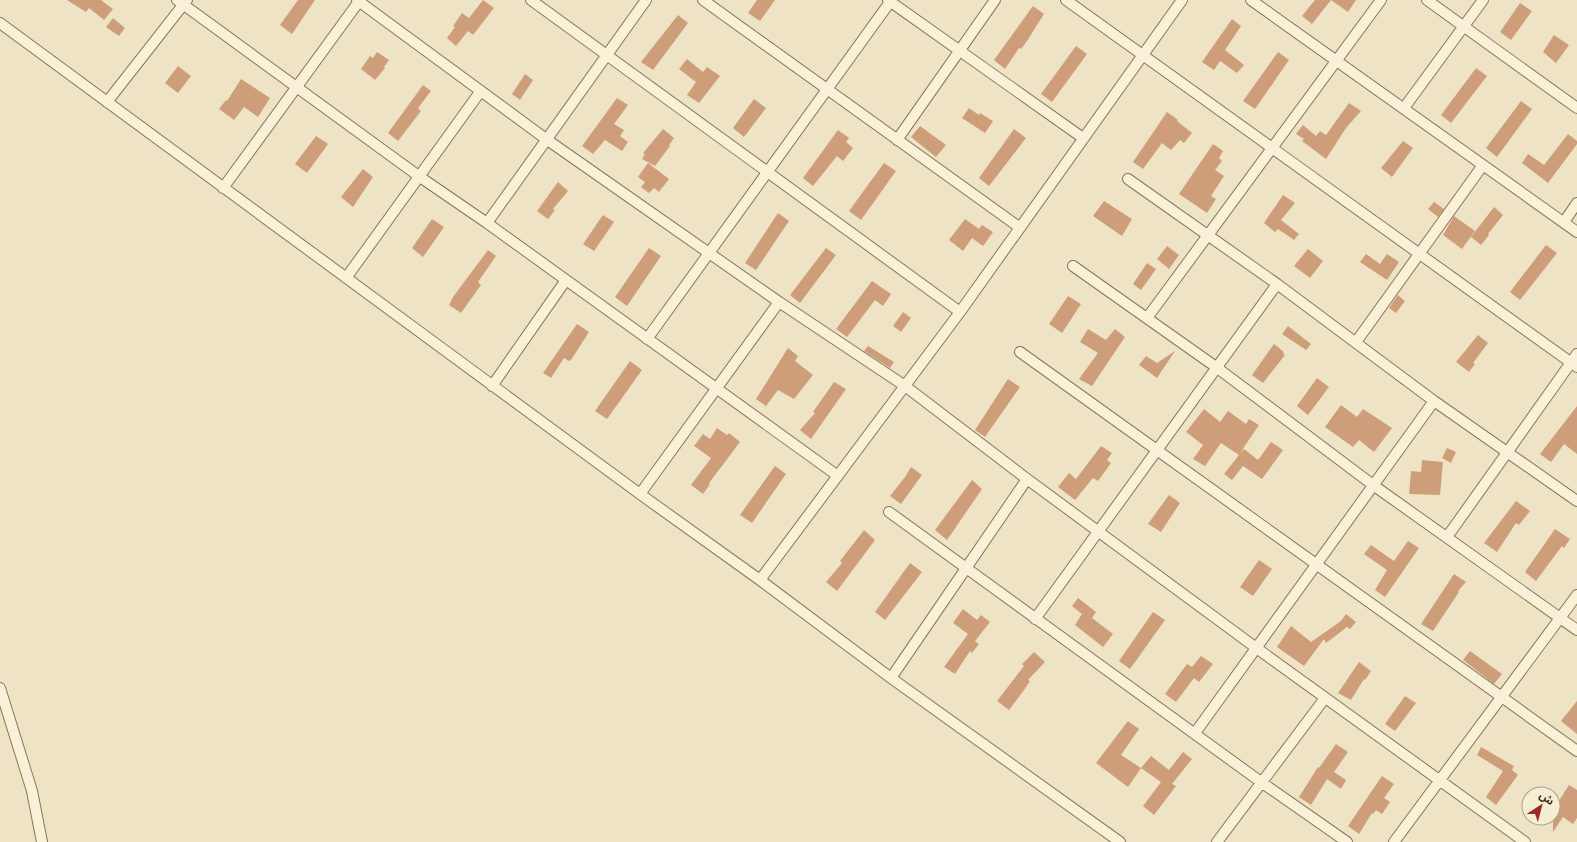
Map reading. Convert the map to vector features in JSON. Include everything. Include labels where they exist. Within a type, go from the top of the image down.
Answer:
[{"type":"street","points":[[223,188],[359,0],[480,92],[546,139],[779,302],[905,386],[1255,647],[1525,842]]},
{"type":"street","points":[[532,0],[960,312]]},
{"type":"street","points":[[487,223],[646,0]]},
{"type":"street","points":[[703,0],[1019,227]]},
{"type":"street","points":[[897,140],[995,0]]},
{"type":"street","points":[[1066,0],[1141,56],[1575,361],[1507,451],[1448,537]]},
{"type":"street","points":[[760,580],[960,312],[1019,227],[1182,0]]},
{"type":"street","points":[[1251,0],[1577,232]]},
{"type":"street","points":[[1147,318],[1337,61],[1380,0]]},
{"type":"street","points":[[1427,0],[1577,108]]},
{"type":"street","points":[[1404,108],[1483,0]]},
{"type":"street","points":[[647,338],[768,173],[889,1],[1083,138]]},
{"type":"street","points":[[107,102],[182,2],[296,88],[487,223],[838,476]]},
{"type":"street","points":[[0,23],[492,386],[760,580],[891,678],[1120,842]]},
{"type":"street","points":[[346,278],[480,92]]},
{"type":"street","points":[[1356,342],[1483,165]]},
{"type":"street","points":[[1128,179],[1277,284],[1434,401],[1577,501]]},
{"type":"street","points":[[1564,222],[1577,203]]},
{"type":"street","points":[[1073,266],[1216,367],[1373,485],[1577,630]]},
{"type":"street","points":[[492,386],[566,280]]},
{"type":"street","points":[[1035,619],[1156,449],[1277,284]]},
{"type":"street","points":[[640,494],[779,302]]},
{"type":"street","points":[[1020,352],[1577,751]]},
{"type":"street","points":[[1195,733],[1255,647],[1434,401]]},
{"type":"street","points":[[891,678],[1028,479]]},
{"type":"street","points":[[889,512],[1261,782],[1347,842]]},
{"type":"street","points":[[1394,842],[1439,780],[1503,697],[1577,595]]},
{"type":"street","points":[[0,688],[32,791],[42,842]]},
{"type":"street","points":[[1217,842],[1325,698]]},
{"type":"building","points":[[67,0],[101,0],[113,9],[104,20],[89,8],[86,12]]},
{"type":"building","points":[[298,0],[315,0],[292,34],[280,25]]},
{"type":"building","points":[[483,0],[494,8],[473,35],[468,31],[456,46],[447,38],[455,27],[453,26],[462,13],[469,18]]},
{"type":"building","points":[[757,0],[775,0],[760,21],[748,13]]},
{"type":"building","points":[[1315,0],[1331,0],[1312,24],[1302,16]]},
{"type":"building","points":[[1331,0],[1356,0],[1348,12]]},
{"type":"building","points":[[1520,3],[1532,11],[1511,40],[1500,32]]},
{"type":"building","points":[[1033,6],[1044,14],[1027,41],[1021,49],[1019,48],[1005,69],[994,60]]},
{"type":"building","points":[[678,15],[688,23],[653,70],[641,62]]},
{"type":"building","points":[[113,18],[125,28],[119,36],[106,27]]},
{"type":"building","points":[[1232,19],[1241,26],[1225,50],[1244,65],[1237,73],[1220,61],[1214,70],[1202,62]]},
{"type":"building","points":[[1554,35],[1569,45],[1556,63],[1543,52]]},
{"type":"building","points":[[1076,46],[1087,54],[1052,102],[1041,94]]},
{"type":"building","points":[[377,52],[389,60],[384,67],[385,68],[375,80],[361,69],[370,56],[373,58]]},
{"type":"building","points":[[1278,52],[1289,60],[1255,109],[1243,101]]},
{"type":"building","points":[[687,59],[703,72],[707,67],[720,76],[699,103],[687,95],[696,82],[679,69]]},
{"type":"building","points":[[178,66],[191,76],[178,93],[165,83]]},
{"type":"building","points":[[1476,68],[1487,76],[1451,123],[1441,115]]},
{"type":"building","points":[[525,74],[533,80],[520,100],[512,94]]},
{"type":"building","points":[[241,79],[270,98],[258,117],[244,107],[234,120],[219,109],[226,100],[227,101]]},
{"type":"building","points":[[423,85],[431,91],[418,108],[421,111],[398,141],[388,133]]},
{"type":"building","points":[[617,98],[628,105],[614,124],[624,130],[620,136],[628,142],[622,151],[605,140],[593,154],[582,146]]},
{"type":"building","points":[[754,99],[766,108],[744,137],[733,128]]},
{"type":"building","points":[[1521,101],[1532,109],[1497,157],[1486,148]]},
{"type":"building","points":[[1349,103],[1361,111],[1346,128],[1326,159],[1302,141],[1304,139],[1296,134],[1303,125],[1316,136],[1320,131],[1326,135]]},
{"type":"building","points":[[969,108],[979,115],[980,113],[993,121],[985,133],[962,118]]},
{"type":"building","points":[[1167,112],[1192,133],[1184,143],[1180,140],[1171,150],[1162,143],[1143,169],[1133,162]]},
{"type":"building","points":[[920,126],[946,145],[936,157],[911,137]]},
{"type":"building","points":[[663,129],[674,138],[655,166],[642,159],[645,154],[643,153]]},
{"type":"building","points":[[1014,129],[1026,138],[989,186],[979,178]]},
{"type":"building","points":[[838,130],[849,138],[846,142],[853,148],[843,161],[837,156],[813,186],[803,178]]},
{"type":"building","points":[[1568,134],[1577,141],[1577,144],[1548,183],[1522,163],[1528,154],[1544,165]]},
{"type":"building","points":[[316,136],[328,144],[307,173],[295,164]]},
{"type":"building","points":[[1403,141],[1413,148],[1392,177],[1381,168]]},
{"type":"building","points":[[1213,144],[1223,151],[1219,158],[1222,161],[1215,170],[1224,176],[1211,196],[1216,199],[1207,213],[1179,194]]},
{"type":"building","points":[[648,163],[669,179],[659,192],[654,188],[649,193],[641,187],[645,182],[638,177]]},
{"type":"building","points":[[884,163],[896,171],[861,220],[849,211]]},
{"type":"building","points":[[363,169],[373,177],[353,207],[341,197]]},
{"type":"building","points":[[558,182],[568,191],[553,209],[555,210],[548,219],[537,211]]},
{"type":"building","points":[[1283,195],[1295,203],[1281,220],[1299,234],[1294,240],[1278,229],[1275,232],[1264,223]]},
{"type":"building","points":[[1104,201],[1132,219],[1122,236],[1093,216]]},
{"type":"building","points":[[1434,202],[1444,209],[1438,217],[1428,209]]},
{"type":"building","points":[[1494,207],[1503,215],[1481,245],[1471,237]]},
{"type":"building","points":[[778,213],[789,221],[756,270],[745,263]]},
{"type":"building","points":[[603,215],[614,222],[594,251],[583,244]]},
{"type":"building","points":[[1454,216],[1475,231],[1462,249],[1443,235]]},
{"type":"building","points":[[432,219],[444,227],[423,257],[412,248]]},
{"type":"building","points":[[965,219],[979,229],[982,225],[993,232],[983,246],[972,238],[963,251],[949,240]]},
{"type":"building","points":[[1546,245],[1557,253],[1520,300],[1510,292]]},
{"type":"building","points":[[1167,246],[1179,255],[1169,269],[1157,259]]},
{"type":"building","points":[[649,248],[661,256],[627,306],[615,297]]},
{"type":"building","points":[[826,248],[836,255],[800,303],[790,295]]},
{"type":"building","points":[[1308,249],[1323,261],[1310,278],[1294,266]]},
{"type":"building","points":[[488,250],[496,256],[478,282],[481,285],[461,313],[449,305],[453,297]]},
{"type":"building","points":[[1366,254],[1380,264],[1387,254],[1399,262],[1387,280],[1360,262]]},
{"type":"building","points":[[1147,263],[1156,269],[1141,290],[1133,284]]},
{"type":"building","points":[[872,281],[891,294],[883,306],[875,300],[847,337],[836,329]]},
{"type":"building","points":[[1398,295],[1405,301],[1396,313],[1389,308]]},
{"type":"building","points":[[1068,296],[1081,304],[1062,333],[1049,324]]},
{"type":"building","points":[[903,312],[911,318],[901,332],[893,326]]},
{"type":"building","points":[[577,324],[589,332],[571,360],[569,361],[564,358],[551,378],[543,373]]},
{"type":"building","points":[[1288,326],[1311,344],[1306,350],[1282,334]]},
{"type":"building","points":[[1088,329],[1106,340],[1115,329],[1125,337],[1092,386],[1079,379],[1098,353],[1080,342]]},
{"type":"building","points":[[1478,335],[1488,343],[1473,363],[1475,364],[1469,372],[1456,362]]},
{"type":"building","points":[[1274,344],[1284,352],[1283,354],[1285,355],[1263,383],[1252,375]]},
{"type":"building","points":[[868,346],[894,362],[890,368],[864,351]]},
{"type":"building","points":[[788,348],[798,356],[795,361],[813,375],[794,399],[778,390],[766,406],[756,399]]},
{"type":"building","points":[[1175,351],[1157,378],[1139,365],[1146,356],[1157,363]]},
{"type":"building","points":[[630,361],[642,370],[607,419],[595,411]]},
{"type":"building","points":[[1317,378],[1329,387],[1308,415],[1297,406]]},
{"type":"building","points":[[1008,379],[1020,387],[985,437],[975,430]]},
{"type":"building","points":[[834,382],[846,389],[811,439],[800,430],[815,413],[813,412]]},
{"type":"building","points":[[1341,405],[1357,417],[1363,409],[1392,428],[1374,452],[1359,440],[1353,447],[1325,427]]},
{"type":"building","points":[[1577,406],[1577,454],[1564,444],[1551,462],[1540,454]]},
{"type":"building","points":[[1204,409],[1220,422],[1228,411],[1246,424],[1249,419],[1259,425],[1240,453],[1244,449],[1258,460],[1271,442],[1283,450],[1262,479],[1243,466],[1232,480],[1224,474],[1239,455],[1221,443],[1205,466],[1193,459],[1203,445],[1186,432]]},
{"type":"building","points":[[717,428],[727,435],[729,433],[740,442],[709,483],[710,484],[703,494],[691,485],[711,458],[694,446],[703,434],[710,439]]},
{"type":"building","points":[[1101,446],[1112,453],[1107,460],[1111,463],[1098,481],[1093,478],[1075,500],[1058,487],[1069,473],[1076,479]]},
{"type":"building","points":[[1447,448],[1456,452],[1451,463],[1442,458]]},
{"type":"building","points":[[1422,460],[1443,462],[1440,495],[1409,494],[1411,471],[1421,472]]},
{"type":"building","points":[[775,466],[786,474],[752,523],[740,515]]},
{"type":"building","points":[[911,467],[922,475],[901,504],[890,496]]},
{"type":"building","points":[[972,480],[982,489],[947,540],[935,530]]},
{"type":"building","points":[[1169,495],[1180,503],[1161,532],[1148,524]]},
{"type":"building","points":[[1516,501],[1530,511],[1519,525],[1516,523],[1497,552],[1484,543]]},
{"type":"building","points":[[1555,529],[1570,539],[1564,548],[1562,546],[1536,581],[1525,572]]},
{"type":"building","points":[[864,530],[875,540],[837,591],[826,582],[842,563],[840,561]]},
{"type":"building","points":[[1408,541],[1419,548],[1385,597],[1375,590],[1387,570],[1364,554],[1371,545],[1394,561]]},
{"type":"building","points":[[1259,560],[1272,569],[1253,596],[1240,587]]},
{"type":"building","points":[[910,563],[922,572],[885,620],[875,612]]},
{"type":"building","points":[[1454,574],[1466,582],[1458,591],[1459,592],[1433,631],[1421,624]]},
{"type":"building","points":[[1078,598],[1096,612],[1092,618],[1113,634],[1103,647],[1075,625],[1082,614],[1072,606]]},
{"type":"building","points":[[963,609],[977,620],[981,615],[990,622],[975,641],[979,644],[972,653],[970,651],[955,674],[944,667],[968,634],[953,623]]},
{"type":"building","points":[[1153,612],[1165,620],[1130,669],[1119,661]]},
{"type":"building","points":[[1346,614],[1356,622],[1350,629],[1347,627],[1326,643],[1324,639],[1304,666],[1277,647],[1291,626],[1311,642],[1341,621]]},
{"type":"building","points":[[1470,651],[1502,674],[1494,684],[1463,660]]},
{"type":"building","points":[[1034,652],[1045,662],[1028,680],[1030,681],[1009,710],[997,701],[1024,666],[1022,664]]},
{"type":"building","points":[[1201,656],[1213,664],[1199,682],[1194,678],[1176,702],[1165,694],[1187,664],[1192,667]]},
{"type":"building","points":[[1359,662],[1371,671],[1365,680],[1364,679],[1351,700],[1338,693]]},
{"type":"building","points":[[1405,696],[1416,703],[1395,731],[1385,724]]},
{"type":"building","points":[[1577,701],[1577,734],[1561,721]]},
{"type":"building","points":[[1128,721],[1139,729],[1121,755],[1141,768],[1128,787],[1096,763]]},
{"type":"building","points":[[1336,744],[1348,752],[1334,772],[1346,780],[1341,789],[1327,779],[1311,805],[1299,797],[1318,767],[1319,768]]},
{"type":"building","points":[[1481,747],[1514,766],[1512,770],[1518,775],[1496,805],[1486,797],[1503,771],[1477,755]]},
{"type":"building","points":[[1183,752],[1192,759],[1172,784],[1176,786],[1154,815],[1143,806],[1161,782],[1141,768],[1151,756],[1169,770]]},
{"type":"building","points":[[1382,776],[1394,784],[1384,798],[1390,802],[1382,814],[1376,810],[1373,814],[1372,813],[1359,834],[1348,826]]},
{"type":"building","points":[[1569,785],[1577,790],[1577,818],[1573,824],[1563,817],[1561,820],[1561,798]]},
{"type":"building","points":[[1553,826],[1557,826],[1553,832]]}]
